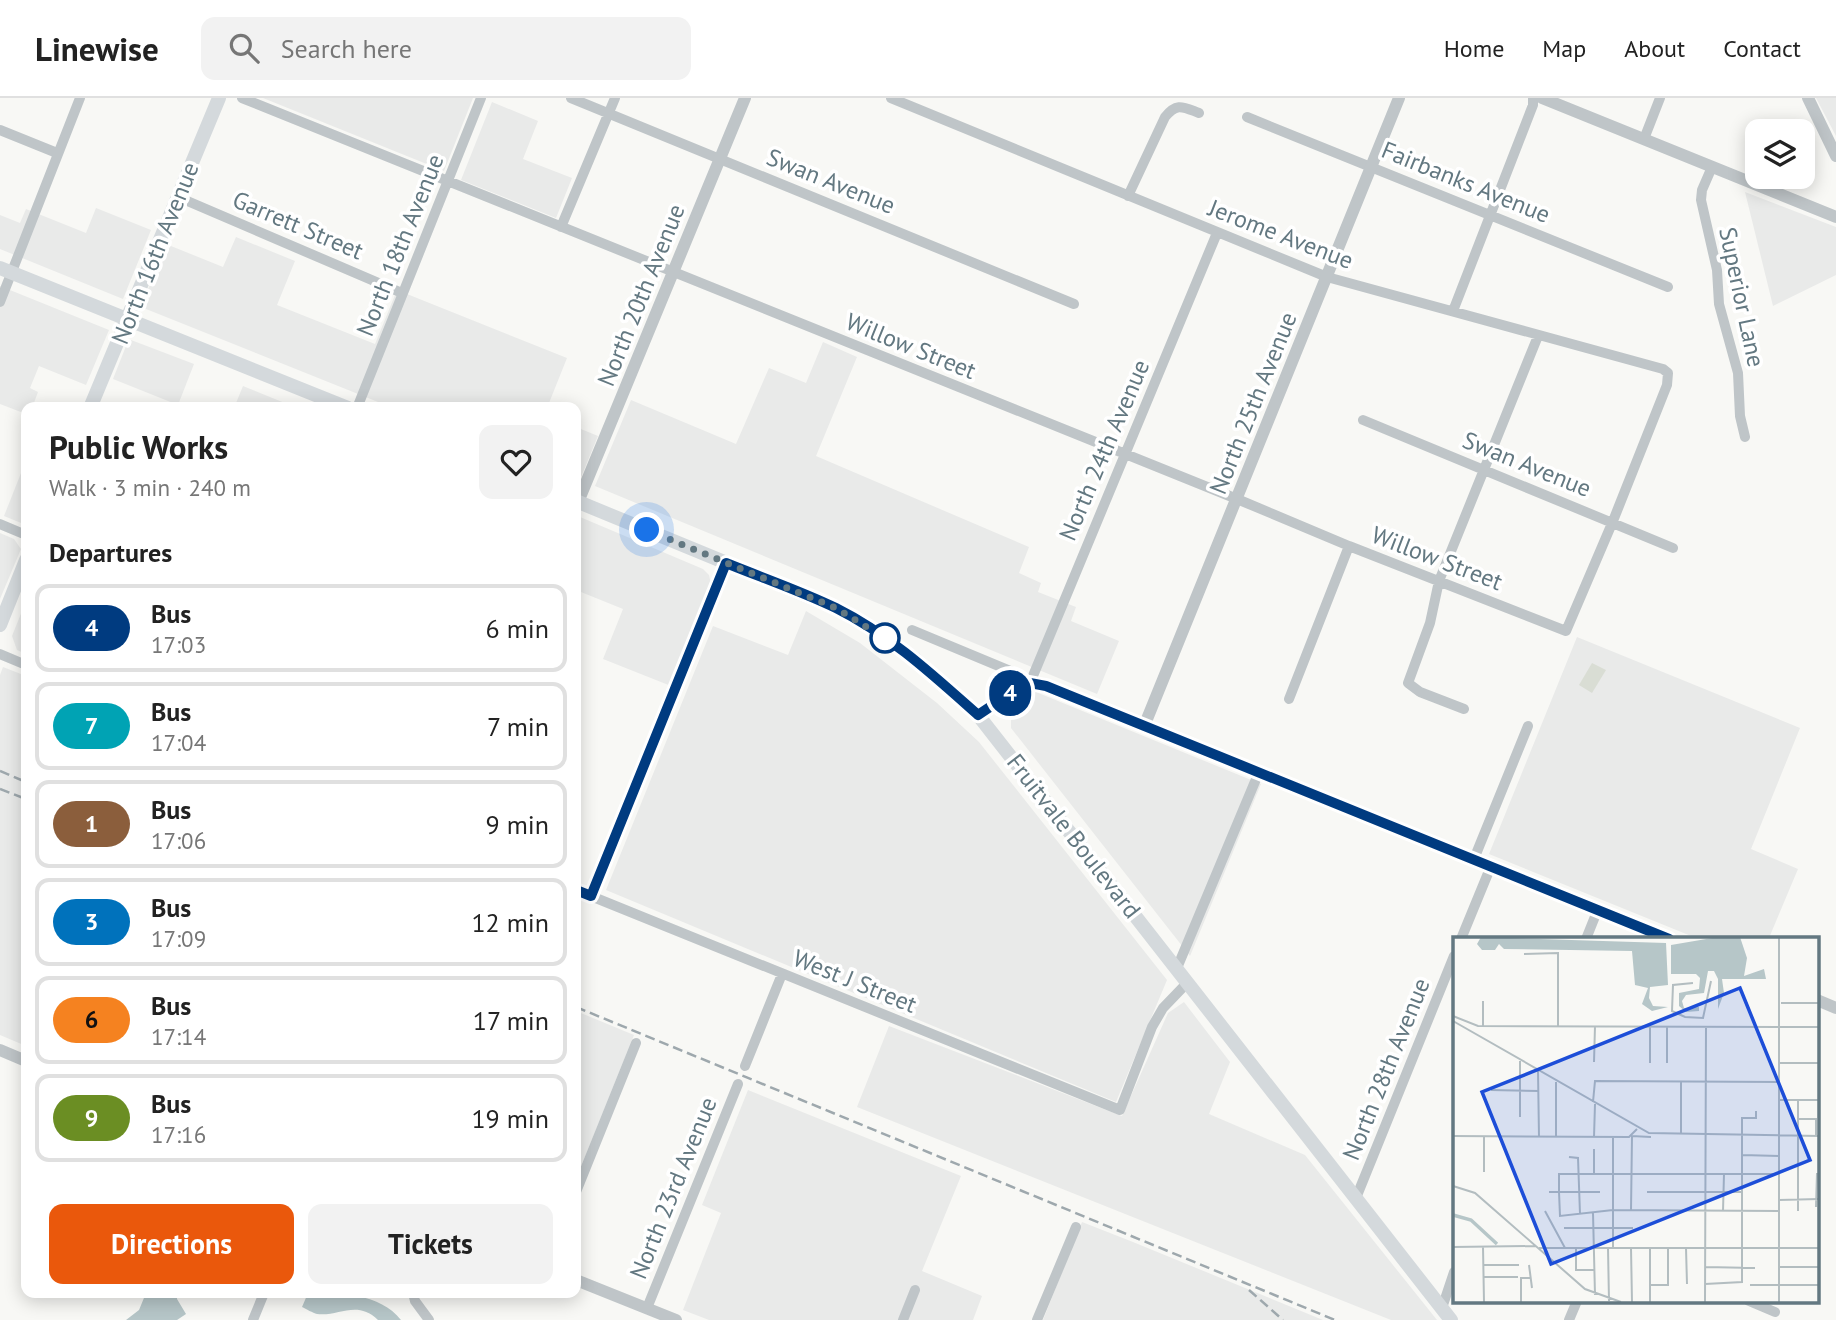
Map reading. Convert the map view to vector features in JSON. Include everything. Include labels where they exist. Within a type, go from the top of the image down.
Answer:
[{"type":"main road","name":"North 16th Avenue","points":[[93,402],[219,98]]},
{"type":"main road","points":[[6,270],[333,402]]},
{"type":"main road","name":"Fruitvale Boulevard","points":[[581,505],[836,608],[915,659],[978,715],[1446,1314]]},
{"type":"main road","points":[[0,625],[21,572]]},
{"type":"street","points":[[0,302],[6,270],[80,98]]},
{"type":"street","name":"Willow Street","points":[[242,98],[1349,546],[1566,631],[1613,521]]},
{"type":"street","name":"North 18th Avenue","points":[[359,402],[481,98]]},
{"type":"street","name":"Swan Avenue","points":[[571,98],[1074,304]]},
{"type":"street","points":[[561,228],[615,98]]},
{"type":"street","name":"North 20th Avenue","points":[[581,493],[745,98]]},
{"type":"street","name":"Jerome Avenue","points":[[891,98],[1327,277],[1656,366],[1668,373],[1667,385],[1613,521]]},
{"type":"street","name":"North 25th Avenue","points":[[1144,724],[1399,98]]},
{"type":"street","points":[[1453,310],[1492,215],[1534,98]]},
{"type":"street","points":[[1542,98],[1836,217]]},
{"type":"street","points":[[1644,139],[1660,98]]},
{"type":"street","points":[[1808,98],[1836,156]]},
{"type":"street","points":[[1128,196],[1165,117],[1172,108],[1182,106],[1199,113]]},
{"type":"street","name":"Fairbanks Avenue","points":[[1247,117],[1668,287]]},
{"type":"street","points":[[0,130],[57,153]]},
{"type":"street","name":"Superior Lane","points":[[1712,167],[1702,190],[1701,200],[1717,271],[1719,304],[1738,373],[1740,416],[1745,437]]},
{"type":"street","name":"Garrett Street","points":[[178,197],[402,293]]},
{"type":"street","name":"North 24th Avenue","points":[[1030,683],[1217,233]]},
{"type":"street","points":[[1464,709],[1420,692],[1408,683],[1430,623],[1439,580],[1538,335]]},
{"type":"street","name":"Swan Avenue","points":[[1363,420],[1674,548]]},
{"type":"street","points":[[0,524],[21,533]]},
{"type":"street","points":[[1289,699],[1349,546]]},
{"type":"street","points":[[591,896],[726,563]]},
{"type":"street","points":[[912,630],[1020,675],[1030,683],[1046,686],[1144,724],[1664,937]]},
{"type":"street","points":[[0,654],[21,663]]},
{"type":"street","points":[[978,715],[1030,683]]},
{"type":"street","points":[[1474,859],[1528,726]]},
{"type":"street","points":[[1177,968],[1259,772]]},
{"type":"street","points":[[1462,937],[1491,866]]},
{"type":"street","name":"West J Street","points":[[581,892],[1120,1110],[1152,1027],[1163,1008],[1188,982]]},
{"type":"street","points":[[1587,937],[1598,909]]},
{"type":"street","name":"North 28th Avenue","points":[[1356,1198],[1453,958]]},
{"type":"street","points":[[745,1066],[782,974]]},
{"type":"street","points":[[1818,1000],[1836,1008]]},
{"type":"street","points":[[581,1180],[636,1043]]},
{"type":"street","points":[[0,1050],[21,1059]]},
{"type":"street","name":"North 23rd Avenue","points":[[647,1308],[738,1084]]},
{"type":"street","points":[[1037,1320],[1076,1227]]},
{"type":"street","points":[[1446,1314],[1453,1277]]},
{"type":"street","points":[[581,1282],[676,1320]]},
{"type":"street","points":[[903,1320],[915,1290]]},
{"type":"street","points":[[253,1320],[262,1298]]},
{"type":"street","points":[[414,1298],[429,1320]]},
{"type":"street","points":[[1569,1320],[1577,1302]]},
{"type":"street","points":[[1751,1302],[1776,1312]]},
{"type":"shaded area","points":[[263,98],[473,98],[444,171]]},
{"type":"shaded area","points":[[1816,98],[1836,98],[1836,136]]},
{"type":"shaded area","points":[[492,102],[538,121],[523,159],[572,178],[556,218],[461,180]]},
{"type":"shaded area","points":[[1745,192],[1836,227],[1836,275],[1773,306]]},
{"type":"shaded area","points":[[96,208],[151,230],[123,299],[0,249],[0,215],[20,223],[26,209],[86,233]]},
{"type":"shaded area","points":[[236,237],[295,261],[277,305],[375,344],[397,290],[567,358],[549,402],[378,402],[141,307],[166,244],[223,267]]},
{"type":"shaded area","points":[[0,286],[109,330],[86,385],[39,366],[30,388],[38,392],[34,402],[21,402],[21,412],[0,404]]},
{"type":"shaded area","points":[[128,341],[194,364],[179,402],[170,402],[113,379]]},
{"type":"shaded area","points":[[823,342],[857,357],[816,456],[1029,547],[1019,573],[1041,583],[1038,592],[1076,607],[1071,621],[1119,641],[1097,694],[595,486],[631,400],[736,444],[769,368],[806,383]]},
{"type":"shaded area","points":[[243,386],[282,402],[236,402]]},
{"type":"shaded area","points":[[581,429],[598,436],[581,477]]},
{"type":"shaded area","points":[[21,473],[21,523],[4,516]]},
{"type":"shaded area","points":[[581,517],[703,569],[709,575],[711,584],[671,686],[603,659],[623,609],[581,592]]},
{"type":"shaded area","points":[[0,533],[14,539],[21,549],[0,599]]},
{"type":"shaded area","points":[[806,611],[860,643],[937,703],[979,742],[1167,980],[1116,1102],[606,890],[713,626],[788,655]]},
{"type":"shaded area","points":[[21,614],[21,652],[17,650],[12,636]]},
{"type":"shaded area","points":[[1577,637],[1800,728],[1751,849],[1798,869],[1769,937],[1694,937],[1489,854]]},
{"type":"shaded area","points":[[1592,663],[1606,670],[1592,693],[1579,685]]},
{"type":"shaded area","points":[[3,667],[21,674],[21,1044],[0,1035],[0,675]]},
{"type":"shaded area","points":[[1036,692],[1261,784],[1190,956],[1011,728],[1011,716],[1016,705],[1025,696]]},
{"type":"shaded area","points":[[1184,1002],[1230,1062],[1209,1114],[1305,1155],[1437,1320],[1391,1320],[857,1107],[889,1026],[1122,1116],[1168,1013]]},
{"type":"shaded area","points":[[581,1013],[634,1035],[581,1167]]},
{"type":"shaded area","points":[[748,1090],[961,1176],[922,1271],[982,1296],[973,1320],[709,1320],[683,1310],[721,1213],[702,1205]]},
{"type":"shaded area","points":[[1082,1222],[1133,1242],[1323,1320],[1043,1320]]},
{"type":"shaded area","points":[[144,1298],[177,1298],[186,1314],[177,1320],[126,1320],[139,1310]]},
{"type":"shaded area","points":[[306,1298],[365,1298],[382,1304],[401,1320],[378,1320],[370,1314],[355,1310],[317,1314],[302,1307]]},
{"type":"railway","points":[[0,771],[21,780]]},
{"type":"railway","points":[[0,789],[21,797]]},
{"type":"railway","points":[[581,1009],[1335,1320]]},
{"type":"railway","points":[[1249,1290],[1283,1320]]},
{"type":"bus line","name":"4","points":[[581,892],[591,896],[726,563],[836,608],[873,630],[915,659],[978,715],[1023,685],[1030,683],[1046,686],[1664,937]]},
{"type":"route","points":[[647,530],[836,608],[894,644],[885,638]]}]
